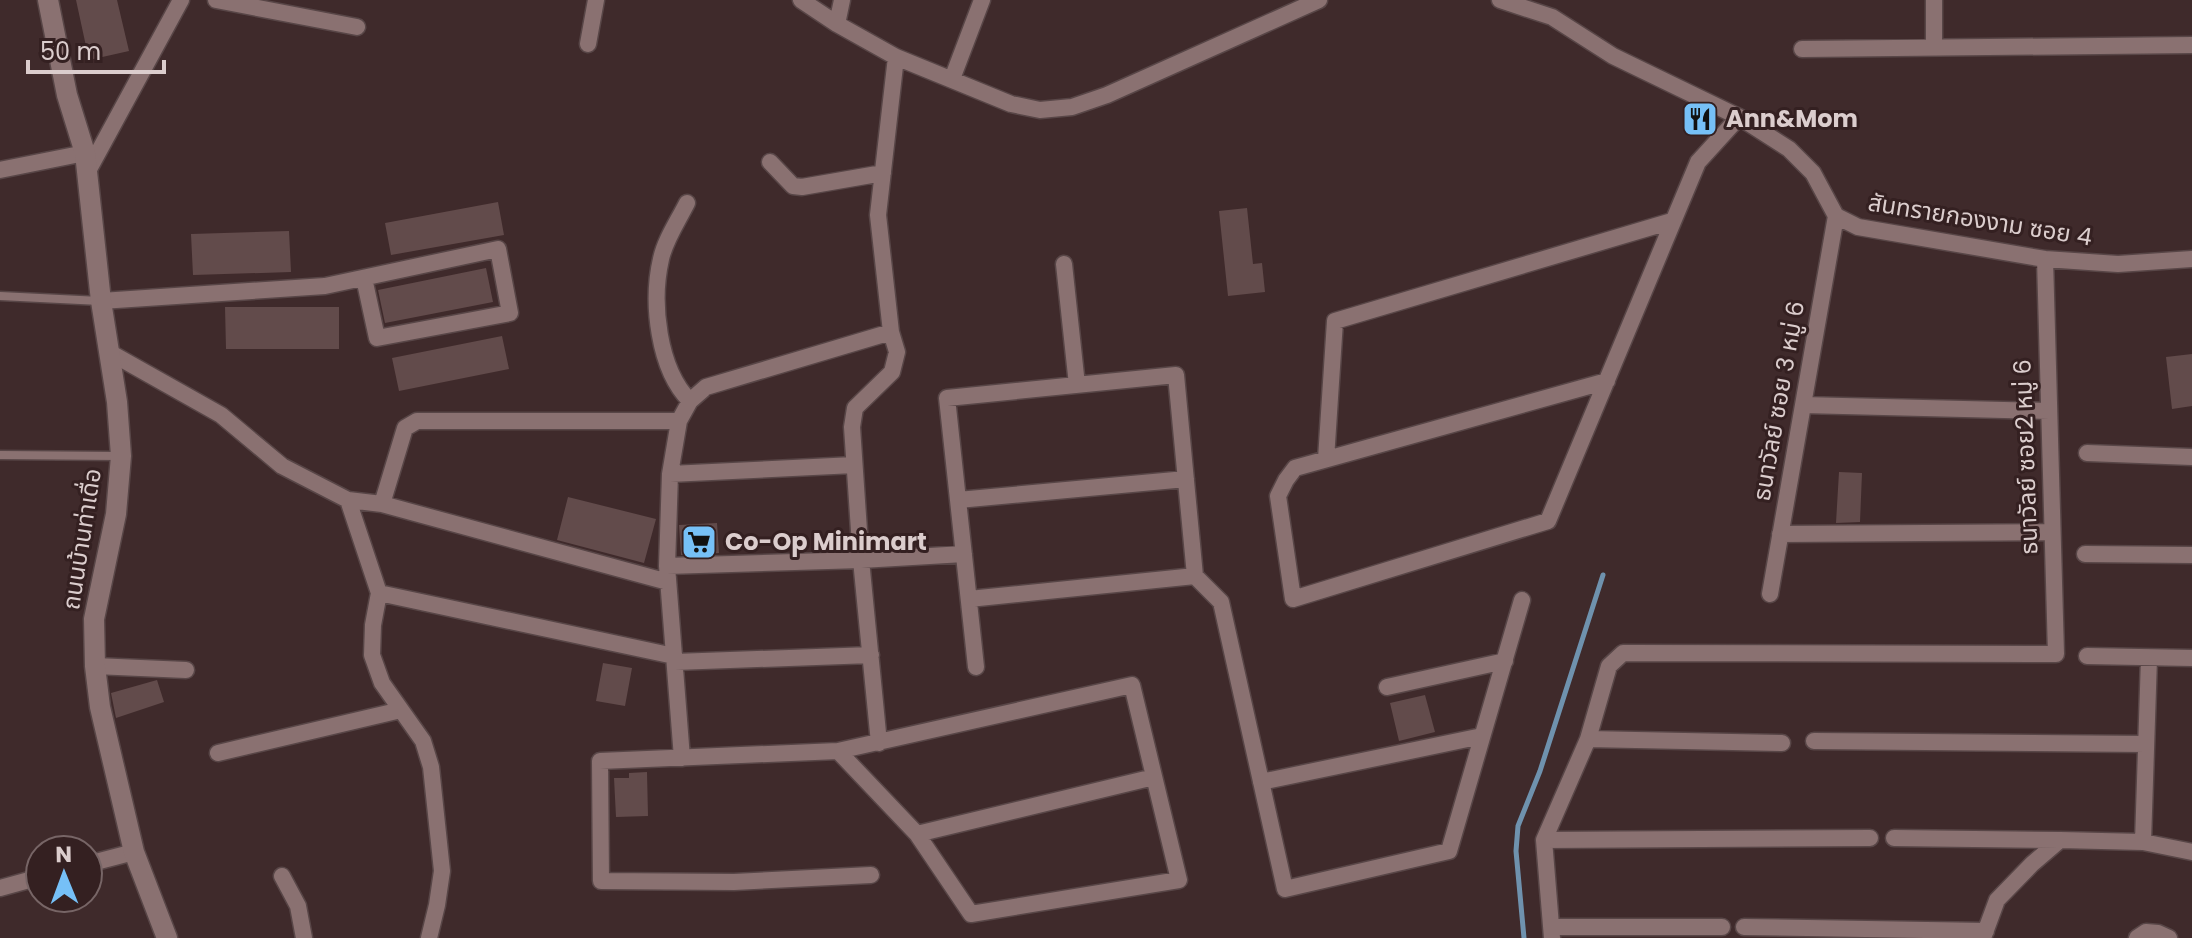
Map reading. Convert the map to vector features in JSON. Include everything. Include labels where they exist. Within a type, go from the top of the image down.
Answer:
[{"type":"street","name":"ถนนบ้านท่าเดื่อ","points":[[48,0],[67,95],[86,163],[101,301],[117,402],[121,456],[116,514],[94,619],[100,707],[134,852],[167,938]]},
{"type":"street","points":[[0,170],[86,163],[181,0]]},
{"type":"street","points":[[216,0],[357,27]]},
{"type":"street","points":[[588,44],[596,0]]},
{"type":"street","points":[[801,0],[896,57],[1011,104],[1040,110],[1072,107],[1107,95],[1319,0]]},
{"type":"street","points":[[837,24],[842,0]]},
{"type":"street","points":[[952,79],[982,0]]},
{"type":"street","points":[[1934,0],[1934,48]]},
{"type":"street","name":"สันทรายกองงาม ซอย 4","points":[[1508,1],[1552,17],[1613,56],[1739,117],[1789,149],[1813,173],[1836,216],[1858,227],[2045,259],[2118,264],[2192,259]]},
{"type":"street","points":[[1802,49],[2192,45]]},
{"type":"street","points":[[879,743],[852,427],[855,408],[892,372],[897,352],[891,332],[878,215],[896,57]]},
{"type":"street","points":[[1607,381],[1295,468],[1278,496],[1293,599],[1548,521],[1607,381],[1672,221],[1698,162],[1739,117]]},
{"type":"street","points":[[770,162],[793,186],[802,187],[883,173]]},
{"type":"street","points":[[687,203],[662,256],[657,282],[659,325],[666,361],[680,391],[690,401]]},
{"type":"street","name":"ธนาวัลย์ ซอย 3 หมู่ 6","points":[[1770,594],[1836,216]]},
{"type":"street","points":[[1326,459],[1335,321],[1672,221]]},
{"type":"street","points":[[101,301],[325,286],[498,249],[510,313],[377,338],[364,278]]},
{"type":"street","name":"ธนาวัลย์ ซอย2 หมู่ 6","points":[[1588,739],[1609,666],[1623,653],[2056,654],[2045,259]]},
{"type":"street","points":[[1064,264],[1077,385]]},
{"type":"street","points":[[682,758],[668,574],[670,474],[679,421],[690,401],[706,387],[891,332]]},
{"type":"street","points":[[109,352],[221,415],[282,466],[348,500],[382,504],[668,574],[964,554]]},
{"type":"street","points":[[976,667],[947,398],[1176,375],[1195,576],[1221,602],[1285,889],[1449,851],[1522,600]]},
{"type":"street","points":[[1803,405],[2049,411]]},
{"type":"street","points":[[382,504],[405,428],[417,421],[679,421]]},
{"type":"street","points":[[2087,453],[2192,457]]},
{"type":"street","points":[[670,474],[854,465]]},
{"type":"street","points":[[958,500],[1186,479]]},
{"type":"street","points":[[348,500],[379,593],[372,655],[382,683],[423,741],[431,767],[442,871],[429,938]]},
{"type":"street","points":[[1780,534],[2052,532]]},
{"type":"street","points":[[2085,554],[2192,555]]},
{"type":"street","points":[[969,599],[1195,576]]},
{"type":"street","points":[[379,593],[674,659],[871,655]]},
{"type":"street","points":[[2087,656],[2192,658]]},
{"type":"street","points":[[2143,842],[2149,658]]},
{"type":"street","points":[[1387,687],[1505,661]]},
{"type":"street","points":[[95,666],[186,670]]},
{"type":"street","points":[[838,751],[917,834],[971,914],[1179,880],[1132,685],[838,751],[600,761],[601,881],[734,882],[871,875]]},
{"type":"street","points":[[218,753],[401,710]]},
{"type":"street","points":[[1261,782],[1482,736]]},
{"type":"street","points":[[1722,927],[1551,933],[1544,840],[1588,739],[1782,743]]},
{"type":"street","points":[[1814,741],[2146,744]]},
{"type":"street","points":[[917,834],[1154,777]]},
{"type":"street","points":[[1544,840],[1870,838]]},
{"type":"street","points":[[1894,838],[2143,842],[2192,852]]},
{"type":"street","points":[[1744,927],[1984,934],[1997,900],[2060,840]]},
{"type":"street","points":[[104,860],[134,852]]},
{"type":"street","points":[[282,876],[298,906],[304,938]]},
{"type":"street","points":[[0,888],[24,881]]},
{"type":"street","points":[[2137,938],[2146,932],[2169,938]]},
{"type":"lane","points":[[0,296],[101,301]]},
{"type":"lane","points":[[0,455],[121,456]]},
{"type":"building","points":[[76,0],[117,0],[129,51],[89,60]]},
{"type":"building","points":[[498,202],[504,235],[391,255],[385,223]]},
{"type":"building","points":[[1247,208],[1253,264],[1262,263],[1265,292],[1228,296],[1219,211]]},
{"type":"building","points":[[289,231],[291,272],[193,275],[191,234]]},
{"type":"building","points":[[486,268],[493,302],[385,323],[378,290]]},
{"type":"building","points":[[225,307],[339,307],[339,349],[226,349]]},
{"type":"building","points":[[502,336],[509,369],[399,391],[392,358]]},
{"type":"building","points":[[2192,354],[2192,406],[2172,409],[2166,357]]},
{"type":"building","points":[[1839,472],[1862,473],[1860,522],[1836,523]]},
{"type":"building","points":[[568,497],[656,519],[644,563],[557,540]]},
{"type":"building","name":"Co-Op Minimart","points":[[717,523],[719,553],[681,555],[679,525]]},
{"type":"building","points":[[603,663],[632,668],[625,706],[596,701]]},
{"type":"building","points":[[157,680],[164,702],[116,718],[111,693]]},
{"type":"building","points":[[1425,695],[1435,732],[1399,741],[1390,703]]},
{"type":"building","points":[[647,772],[648,816],[616,817],[614,778],[629,778],[629,773]]},
{"type":"waterway","points":[[1524,938],[1516,851],[1518,826],[1540,771],[1603,575]]},
{"type":"place","name":"Ann&Mom","points":[[1700,119]]},
{"type":"place","name":"Co-Op Minimart","points":[[699,542]]}]
